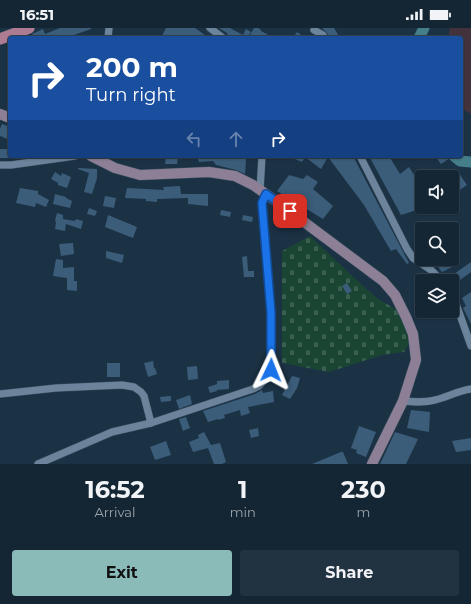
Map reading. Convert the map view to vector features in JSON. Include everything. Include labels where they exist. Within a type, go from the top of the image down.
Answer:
[{"type":"main road","points":[[0,39],[29,28]]},
{"type":"main road","points":[[97,158],[115,168],[140,175],[208,172],[235,176],[263,192],[383,280],[396,295],[414,334],[416,360],[403,401],[372,464]]},
{"type":"street","points":[[210,28],[220,36]]},
{"type":"street","points":[[314,30],[323,36]]},
{"type":"street","points":[[0,165],[61,158]]},
{"type":"street","points":[[38,464],[112,432],[151,423],[253,389],[264,382],[268,376],[272,363],[271,313],[262,203],[262,158]]},
{"type":"street","points":[[361,158],[407,249],[413,258],[435,274]]},
{"type":"street","points":[[459,313],[471,346]]},
{"type":"street","points":[[0,394],[56,388],[122,384],[134,387],[144,396],[151,423]]},
{"type":"street","points":[[403,401],[422,402],[434,400],[460,391],[471,389]]},
{"type":"shaded area","points":[[450,28],[471,28],[471,114],[463,109],[463,36],[448,36]]},
{"type":"green space","points":[[310,236],[377,298],[395,309],[406,323],[410,342],[404,352],[382,355],[329,372],[282,363],[282,251]]},
{"type":"building","points":[[60,28],[91,28],[74,36],[33,36],[32,34],[43,29],[45,34]]},
{"type":"building","points":[[166,28],[195,28],[206,36],[162,36]]},
{"type":"building","points":[[219,28],[230,28],[243,35],[246,29],[251,32],[249,36],[228,36],[227,33]]},
{"type":"building","points":[[254,28],[258,28],[270,36],[252,36],[250,35]]},
{"type":"building","points":[[322,28],[334,28],[339,36],[328,36]]},
{"type":"building","points":[[297,32],[302,36],[294,36]]},
{"type":"building","points":[[2,124],[8,126],[8,139],[0,136]]},
{"type":"building","points":[[0,149],[8,149],[8,158],[0,158]]},
{"type":"building","points":[[166,158],[178,158],[177,164],[165,164]]},
{"type":"building","points":[[198,158],[246,159],[245,174],[216,165],[213,161],[199,162]]},
{"type":"building","points":[[292,158],[304,158],[302,162]]},
{"type":"building","points":[[306,158],[327,158],[321,169]]},
{"type":"building","points":[[329,158],[354,158],[409,263],[407,264],[396,249],[391,251],[364,205]]},
{"type":"building","points":[[370,158],[390,158],[400,174],[409,167],[415,176],[415,211],[401,215]]},
{"type":"building","points":[[436,158],[450,158],[441,164]]},
{"type":"building","points":[[78,168],[97,169],[97,178],[92,194],[84,192],[89,173]]},
{"type":"building","points":[[55,172],[61,176],[62,173],[71,177],[67,188],[58,185],[58,183],[51,179]]},
{"type":"building","points":[[459,173],[467,185],[459,190]]},
{"type":"building","points":[[289,175],[303,179],[307,175],[318,182],[313,189],[333,206],[323,219],[277,191]]},
{"type":"building","points":[[180,186],[181,194],[208,194],[208,206],[188,204],[188,198],[157,199],[157,202],[146,201],[146,199],[125,198],[127,188],[164,190],[163,187]]},
{"type":"building","points":[[20,188],[38,191],[38,194],[49,200],[46,207],[36,203],[35,207],[16,203]]},
{"type":"building","points":[[55,194],[66,197],[72,201],[70,208],[53,204]]},
{"type":"building","points":[[105,196],[116,198],[114,208],[103,206]]},
{"type":"building","points":[[89,208],[97,211],[95,216],[87,214]]},
{"type":"building","points":[[221,210],[231,212],[230,217],[220,215]]},
{"type":"building","points":[[57,213],[63,215],[63,219],[75,221],[76,219],[83,221],[81,229],[66,224],[65,231],[55,229]]},
{"type":"building","points":[[108,215],[137,227],[133,238],[105,227]]},
{"type":"building","points":[[243,215],[253,217],[252,222],[242,220]]},
{"type":"building","points":[[73,243],[74,254],[61,256],[59,244]]},
{"type":"building","points":[[106,251],[124,255],[122,263],[106,258]]},
{"type":"building","points":[[247,256],[248,271],[254,271],[254,277],[244,277],[242,257]]},
{"type":"building","points":[[56,259],[63,260],[63,268],[74,267],[74,281],[77,281],[77,291],[67,290],[67,278],[53,276]]},
{"type":"building","points":[[471,262],[471,272],[460,280],[459,274],[454,274]]},
{"type":"building","points":[[437,266],[452,267],[442,272]]},
{"type":"building","points":[[347,283],[352,291],[347,294],[342,286]]},
{"type":"building","points":[[471,292],[471,324],[463,308],[466,306],[462,298]]},
{"type":"building","points":[[153,361],[157,374],[148,377],[144,363]]},
{"type":"building","points":[[107,363],[120,363],[120,377],[107,377]]},
{"type":"building","points":[[197,366],[198,379],[188,380],[187,367]]},
{"type":"building","points":[[292,376],[300,378],[297,388],[290,399],[282,395]]},
{"type":"building","points":[[229,380],[229,389],[217,390],[210,393],[208,387],[217,384],[217,381]]},
{"type":"building","points":[[262,390],[263,393],[273,391],[274,402],[248,407],[250,413],[241,416],[240,410],[224,415],[225,418],[208,422],[203,411],[255,394]]},
{"type":"building","points":[[190,395],[192,404],[179,409],[176,400]]},
{"type":"building","points":[[171,396],[171,401],[161,402],[160,397]]},
{"type":"building","points":[[411,410],[430,412],[429,432],[407,428]]},
{"type":"building","points":[[186,417],[190,428],[183,431],[179,419]]},
{"type":"building","points":[[359,426],[376,432],[366,457],[356,453],[357,450],[351,448]]},
{"type":"building","points":[[258,428],[259,436],[251,438],[249,430]]},
{"type":"building","points":[[204,432],[211,445],[220,443],[226,462],[222,464],[214,464],[208,448],[193,452],[189,442],[199,438],[198,435]]},
{"type":"building","points":[[395,432],[418,439],[406,464],[380,464]]},
{"type":"building","points":[[471,438],[471,450],[456,452],[452,441]]},
{"type":"building","points":[[166,441],[171,455],[155,460],[150,447]]},
{"type":"building","points":[[343,452],[348,464],[312,464]]},
{"type":"waterway","points":[[420,36],[424,28]]},
{"type":"waterway","points":[[456,158],[460,161],[471,162]]},
{"type":"route","points":[[271,370],[271,313],[262,203],[266,194],[290,211]]}]
